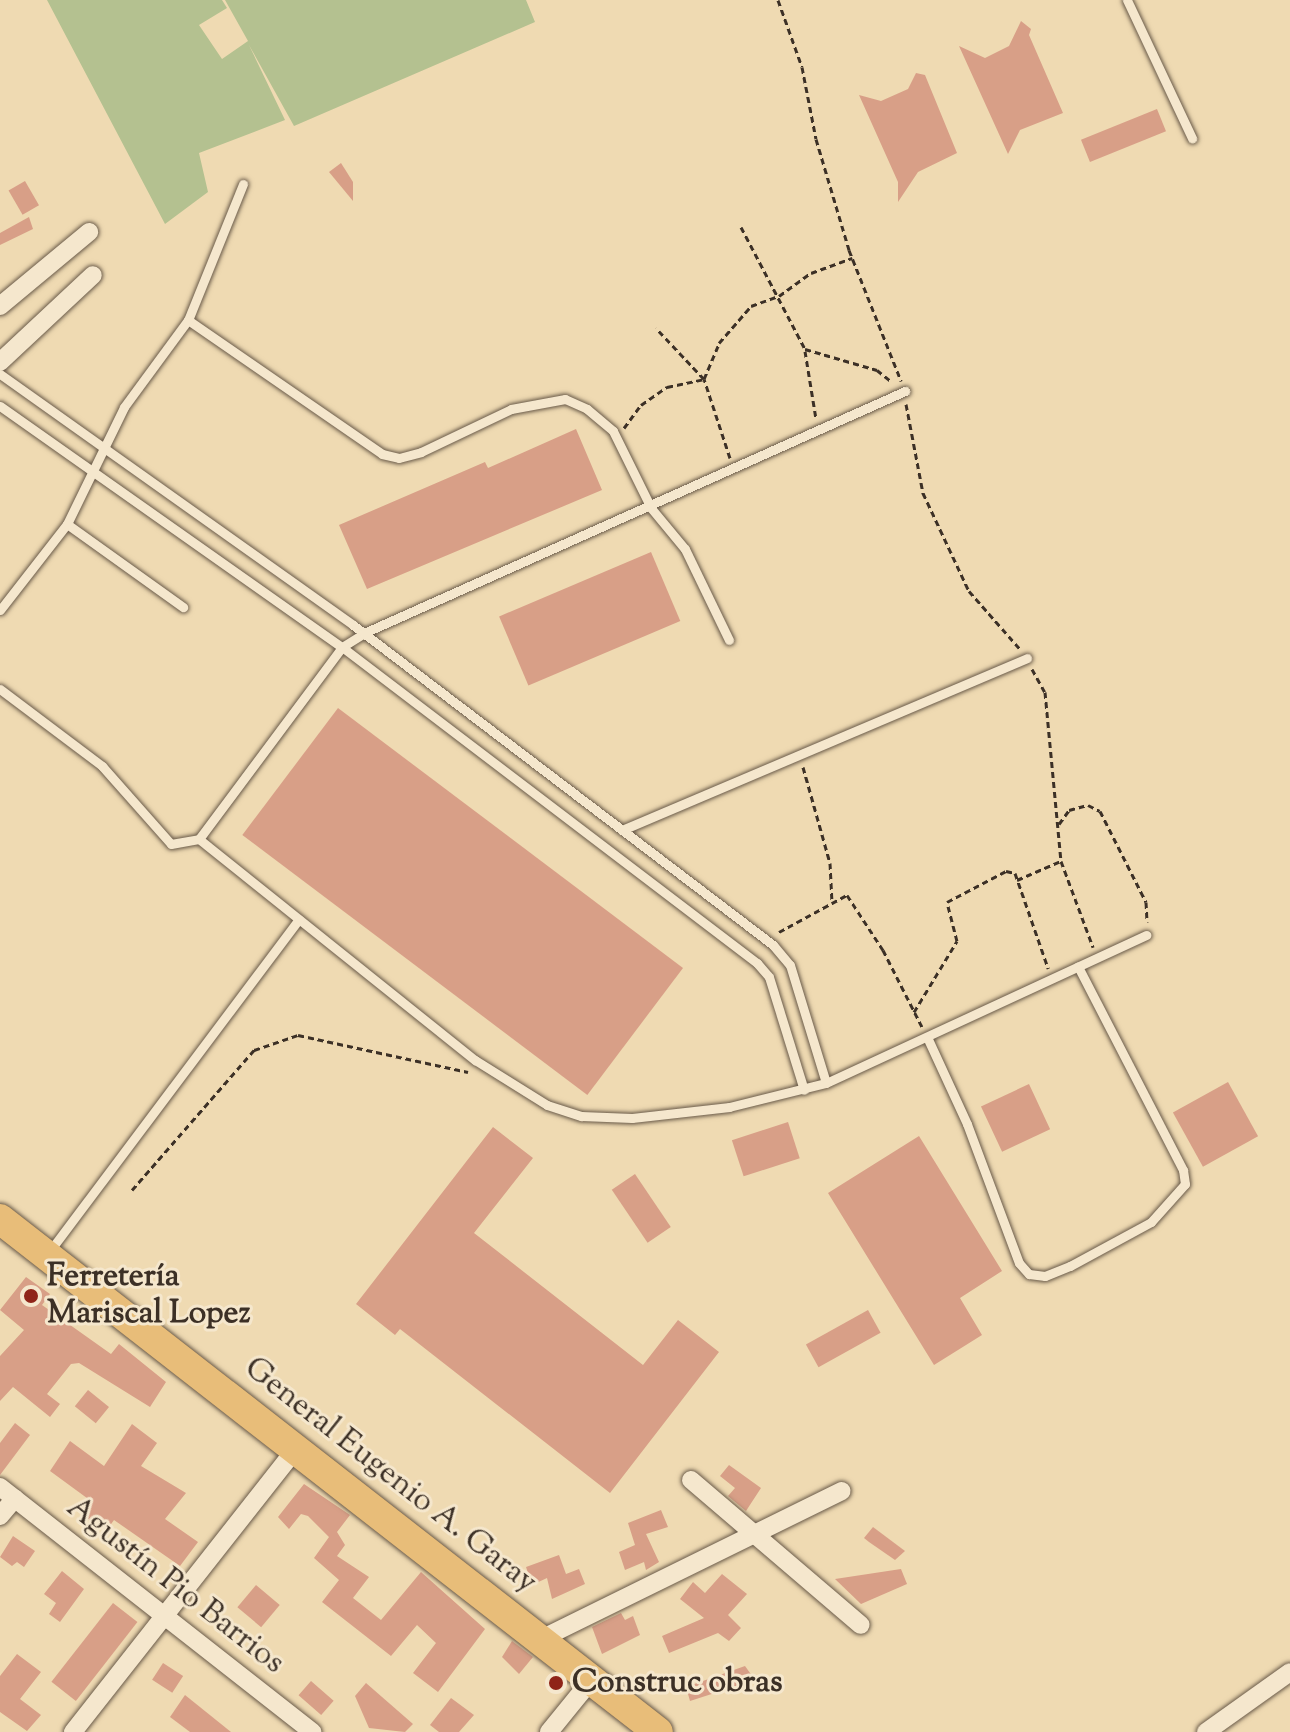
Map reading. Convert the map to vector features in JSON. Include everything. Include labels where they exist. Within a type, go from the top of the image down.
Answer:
[{"type":"main road","name":"General Eugenio A. Garay","points":[[0,1219],[658,1732]]},
{"type":"street","points":[[0,306],[89,232]]},
{"type":"street","points":[[0,362],[93,275]]},
{"type":"street","points":[[73,1732],[296,1449]]},
{"type":"street","points":[[691,1480],[861,1625]]},
{"type":"street","points":[[541,1639],[842,1491]]},
{"type":"street","points":[[0,1516],[7,1492]]},
{"type":"street","name":"Agustín Pio Barrios","points":[[7,1492],[310,1731]]},
{"type":"street","points":[[1206,1732],[1290,1672]]},
{"type":"street","points":[[549,1732],[592,1679]]},
{"type":"lane","points":[[1127,0],[1192,138]]},
{"type":"lane","points":[[0,610],[67,524],[95,473],[124,407],[188,320],[243,184]]},
{"type":"lane","points":[[188,320],[283,381],[310,407],[382,454],[399,458],[421,452],[511,409],[565,399],[587,409],[613,431],[651,508],[685,549],[729,640]]},
{"type":"lane","points":[[0,374],[364,633],[765,939],[790,965],[826,1083]]},
{"type":"lane","points":[[0,689],[102,766],[171,844],[199,839],[342,647],[364,633],[651,508],[905,391]]},
{"type":"lane","points":[[0,406],[342,647],[757,963],[769,977],[804,1090]]},
{"type":"lane","points":[[67,524],[183,607]]},
{"type":"lane","points":[[622,830],[1027,658]]},
{"type":"lane","points":[[199,839],[500,1075],[547,1105],[581,1116],[632,1118],[729,1107],[826,1083],[1147,935]]},
{"type":"lane","points":[[47,1255],[299,919]]},
{"type":"lane","points":[[927,1037],[967,1124],[1019,1263],[1029,1274],[1045,1276],[1070,1266],[1151,1222],[1185,1184],[1183,1170],[1078,967]]},
{"type":"path","points":[[778,0],[802,67],[816,139],[852,258],[905,391],[923,493],[969,591],[1027,658],[1045,692],[1061,861],[1086,916],[1096,959]]},
{"type":"path","points":[[741,227],[805,349],[818,430]]},
{"type":"path","points":[[704,379],[719,343],[751,306],[779,296],[811,273],[852,258]]},
{"type":"path","points":[[656,328],[704,379],[733,468]]},
{"type":"path","points":[[805,349],[877,370],[905,391]]},
{"type":"path","points":[[613,431],[626,428],[641,405],[667,387],[704,379]]},
{"type":"path","points":[[799,754],[830,863],[832,903]]},
{"type":"path","points":[[1059,824],[1069,810],[1088,805],[1100,811],[1146,902],[1147,935]]},
{"type":"path","points":[[1017,880],[1061,861]]},
{"type":"path","points":[[914,1012],[957,941],[947,902],[1006,871],[1017,880],[1053,979]]},
{"type":"path","points":[[765,939],[847,895],[883,950],[927,1037]]},
{"type":"path","points":[[132,1190],[254,1050],[298,1035],[435,1068],[500,1075]]},
{"type":"green space","points":[[47,0],[222,0],[227,8],[199,25],[222,59],[248,41],[225,0],[526,0],[535,22],[294,126],[249,45],[285,120],[199,153],[208,192],[165,224]]},
{"type":"building","points":[[1021,21],[1031,29],[1029,35],[1063,113],[1020,130],[1008,154],[959,46],[985,58],[1009,46]]},
{"type":"building","points":[[916,73],[925,75],[957,153],[918,172],[898,202],[898,182],[859,95],[881,101],[908,89]]},
{"type":"building","points":[[1157,109],[1166,131],[1090,162],[1081,140]]},
{"type":"building","points":[[341,163],[353,182],[353,201],[329,172]]},
{"type":"building","points":[[25,181],[39,205],[23,215],[9,190]]},
{"type":"building","points":[[29,217],[33,229],[0,245],[0,233]]},
{"type":"building","points":[[576,429],[602,490],[367,589],[339,525],[485,462],[488,468]]},
{"type":"building","points":[[651,552],[680,621],[528,686],[499,616]]},
{"type":"building","points":[[338,708],[683,968],[587,1095],[242,835]]},
{"type":"building","points":[[1228,1082],[1258,1136],[1203,1167],[1173,1113]]},
{"type":"building","points":[[1029,1084],[1050,1129],[1002,1152],[981,1106]]},
{"type":"building","points":[[788,1122],[800,1158],[744,1176],[732,1140]]},
{"type":"building","points":[[493,1127],[533,1158],[474,1233],[643,1365],[678,1320],[719,1352],[610,1493],[400,1329],[395,1335],[356,1304]]},
{"type":"building","points":[[919,1136],[1002,1271],[960,1298],[982,1335],[934,1365],[828,1193]]},
{"type":"building","points":[[635,1174],[671,1227],[648,1243],[612,1190]]},
{"type":"building","points":[[26,1277],[50,1294],[42,1305],[111,1354],[119,1344],[166,1382],[150,1407],[79,1363],[71,1364],[47,1394],[60,1404],[50,1417],[13,1387],[0,1401],[0,1356],[24,1330],[0,1310]]},
{"type":"building","points":[[868,1310],[881,1333],[819,1367],[806,1344]]},
{"type":"building","points":[[88,1390],[109,1407],[96,1423],[75,1406]]},
{"type":"building","points":[[15,1423],[30,1435],[0,1475],[0,1443]]},
{"type":"building","points":[[132,1424],[157,1443],[141,1466],[186,1493],[165,1519],[198,1542],[180,1566],[114,1520],[106,1531],[81,1514],[91,1501],[50,1471],[70,1441],[104,1466]]},
{"type":"building","points":[[729,1465],[761,1488],[746,1511],[728,1496],[735,1488],[720,1476]]},
{"type":"building","points":[[304,1484],[350,1515],[337,1532],[345,1545],[337,1556],[369,1577],[353,1598],[381,1620],[421,1572],[485,1629],[438,1692],[413,1673],[436,1643],[417,1625],[391,1656],[322,1602],[339,1580],[314,1558],[329,1537],[308,1516],[301,1514],[289,1529],[278,1517]]},
{"type":"building","points":[[661,1510],[668,1527],[646,1534],[659,1562],[646,1570],[644,1562],[625,1570],[619,1552],[635,1545],[628,1523]]},
{"type":"building","points":[[873,1527],[905,1551],[895,1560],[869,1542],[864,1538]]},
{"type":"building","points":[[13,1536],[35,1551],[24,1567],[17,1562],[12,1566],[0,1557]]},
{"type":"building","points":[[559,1555],[566,1574],[579,1569],[585,1584],[552,1599],[547,1578],[532,1585],[526,1567]]},
{"type":"building","points":[[901,1569],[907,1584],[861,1604],[835,1579]]},
{"type":"building","points":[[62,1571],[84,1589],[60,1622],[49,1614],[56,1603],[44,1594]]},
{"type":"building","points":[[722,1574],[747,1594],[728,1615],[741,1628],[729,1641],[718,1633],[669,1653],[662,1636],[704,1618],[680,1599],[693,1582],[705,1593]]},
{"type":"building","points":[[256,1585],[280,1605],[261,1627],[237,1607]]},
{"type":"building","points":[[113,1603],[137,1622],[76,1701],[51,1682]]},
{"type":"building","points":[[621,1613],[625,1620],[633,1616],[640,1635],[602,1654],[592,1627]]},
{"type":"building","points":[[512,1641],[533,1657],[519,1674],[502,1657]]},
{"type":"building","points":[[17,1654],[41,1672],[20,1699],[41,1715],[27,1731],[0,1712],[0,1676]]},
{"type":"building","points":[[163,1663],[183,1676],[172,1693],[152,1680]]},
{"type":"building","points":[[745,1666],[755,1680],[690,1701],[686,1687]]},
{"type":"building","points":[[311,1681],[334,1701],[321,1715],[299,1695]]},
{"type":"building","points":[[366,1683],[413,1724],[405,1732],[369,1728],[355,1696]]},
{"type":"building","points":[[185,1695],[231,1732],[190,1732],[170,1717]]},
{"type":"building","points":[[451,1698],[474,1715],[459,1732],[439,1732],[430,1725]]},
{"type":"place","name":"Ferretería Mariscal Lopez","points":[[31,1296]]},
{"type":"place","name":"Construc obras","points":[[556,1683]]}]
